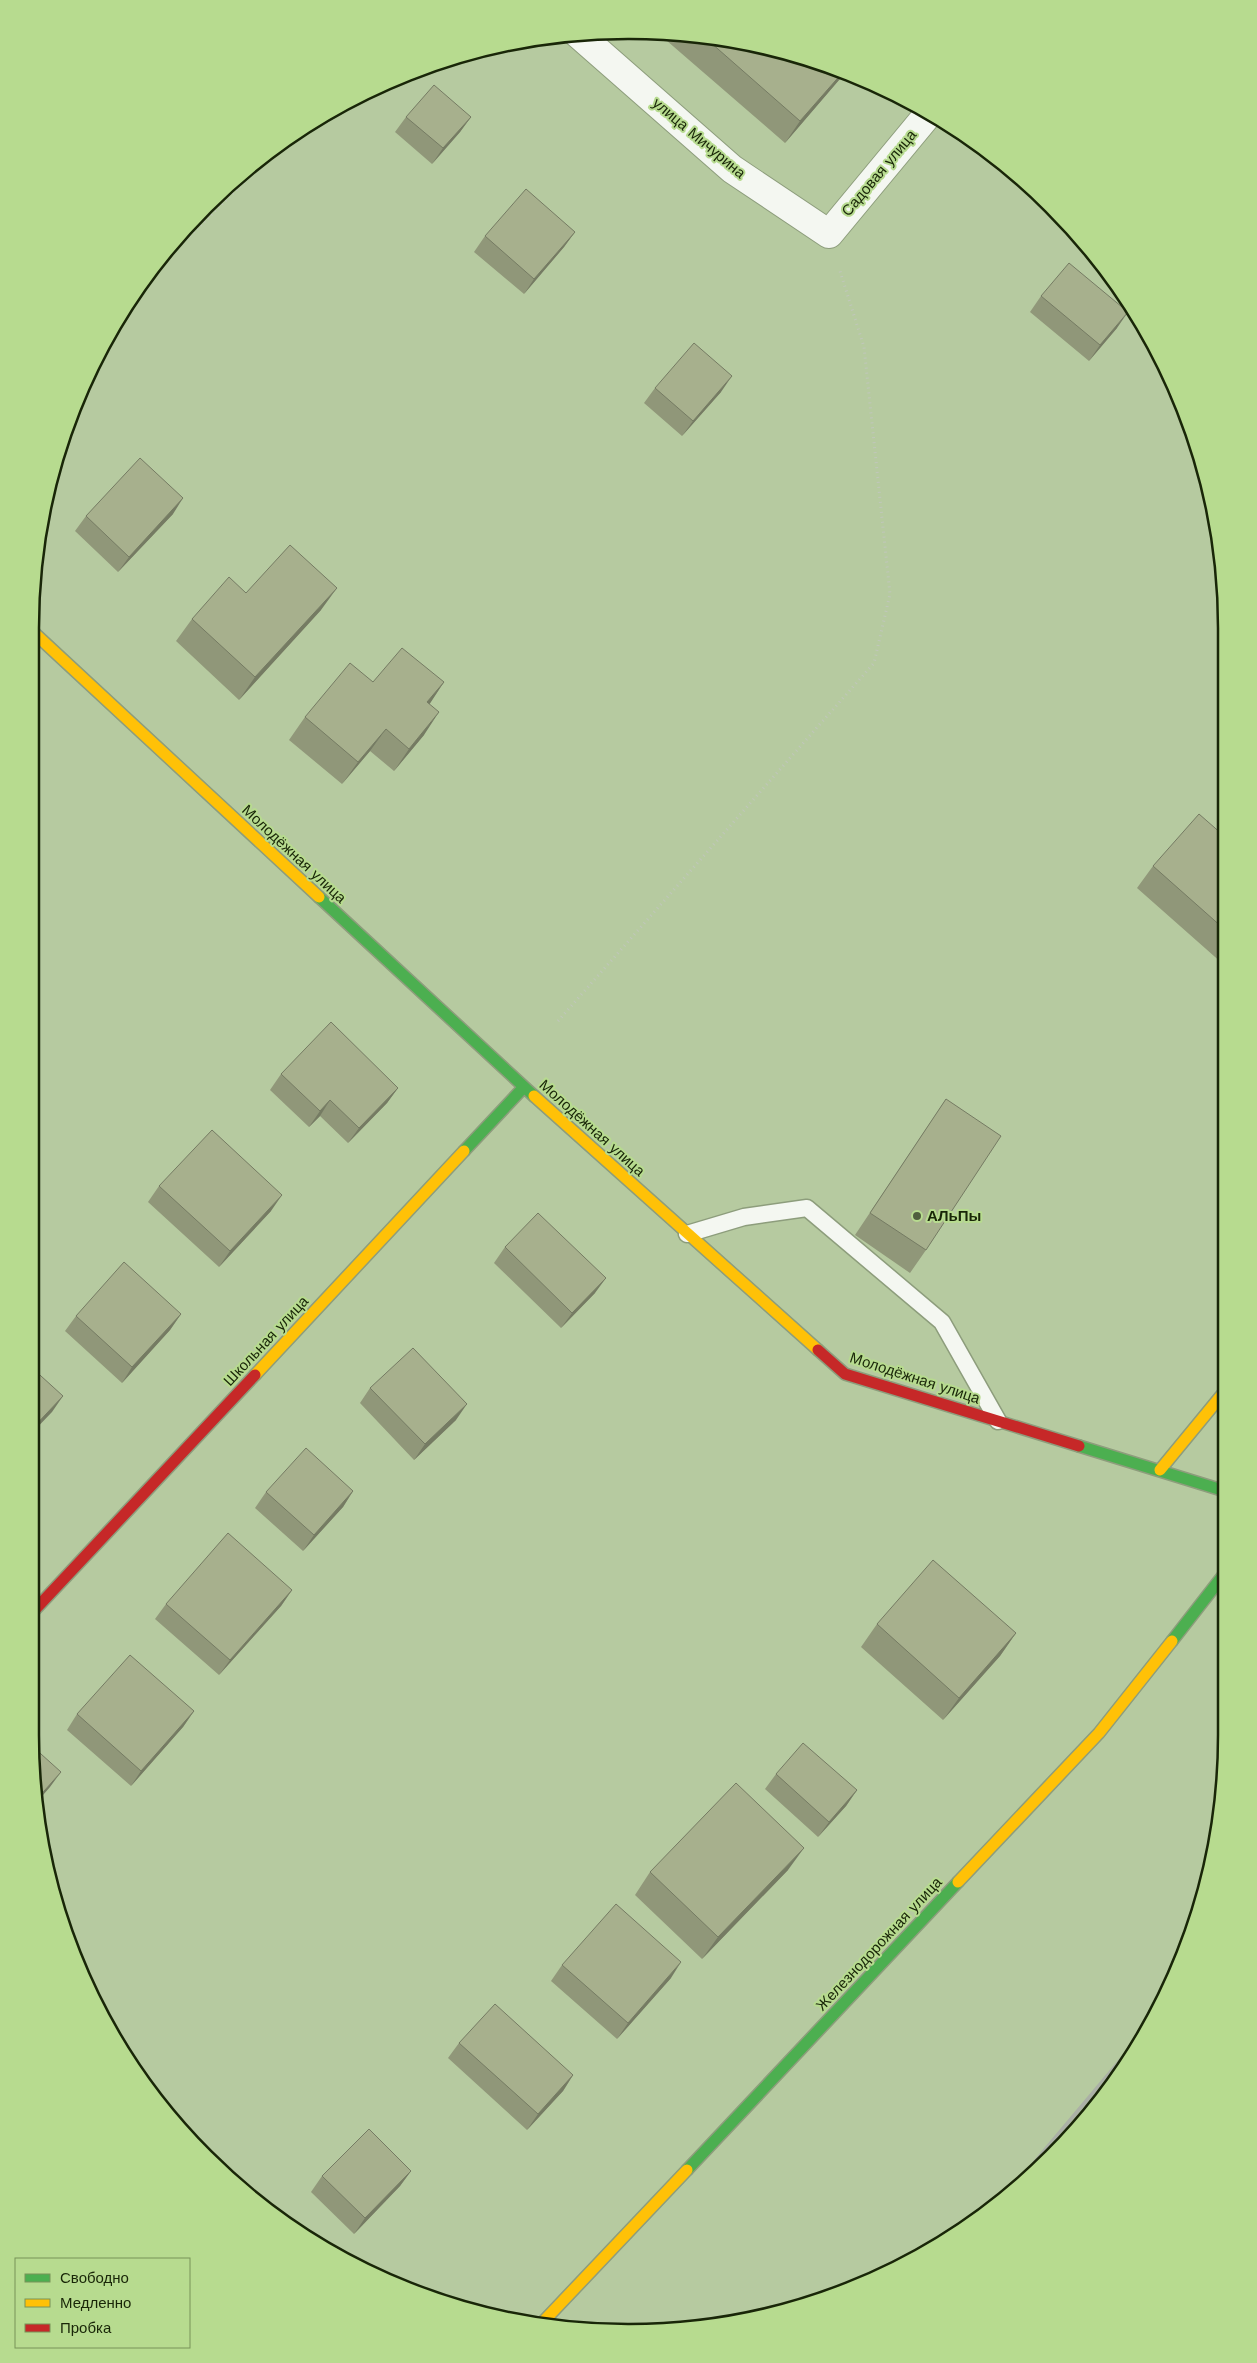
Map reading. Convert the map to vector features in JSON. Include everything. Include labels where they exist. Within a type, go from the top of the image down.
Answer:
[{"type":"street","name":"улица Мичурина","points":[[586,40],[732,169],[828,234]]},
{"type":"street","name":"Садовая улица","points":[[828,234],[924,119]]},
{"type":"street","name":"Молодёжная улица","points":[[39,637],[524,1087],[845,1374],[1218,1489]]},
{"type":"street","name":"Школьная улица","points":[[39,1605],[524,1087]]},
{"type":"street","points":[[1160,1470],[1218,1398]]},
{"type":"street","name":"Железнодорожная улица","points":[[546,2318],[1099,1733],[1218,1581]]},
{"type":"lane","points":[[687,1234],[744,1217],[807,1208],[942,1322],[998,1421]]},
{"type":"path","points":[[183,243],[248,178]]},
{"type":"path","points":[[558,1021],[874,663],[890,594],[880,494],[864,347],[828,234]]},
{"type":"building","points":[[714,45],[781,59],[838,78],[800,121]]},
{"type":"building","points":[[434,85],[471,117],[443,148],[406,117]]},
{"type":"building","points":[[526,189],[575,232],[534,279],[485,236]]},
{"type":"building","points":[[1069,263],[1123,308],[1127,314],[1100,345],[1041,296]]},
{"type":"building","points":[[694,343],[732,376],[693,421],[655,388]]},
{"type":"building","points":[[140,458],[183,498],[129,557],[86,516]]},
{"type":"building","points":[[290,545],[337,588],[255,677],[192,619],[229,577],[246,593]]},
{"type":"building","points":[[402,648],[444,682],[427,702],[439,712],[409,749],[386,729],[358,762],[305,717],[350,663],[373,682]]},
{"type":"building","points":[[1199,814],[1218,831],[1218,924],[1153,866]]},
{"type":"building","points":[[331,1022],[398,1088],[359,1128],[330,1100],[320,1111],[281,1074]]},
{"type":"building","points":[[946,1099],[1001,1136],[926,1250],[870,1213]]},
{"type":"building","points":[[212,1130],[282,1195],[230,1251],[159,1186]]},
{"type":"building","points":[[538,1213],[606,1278],[572,1313],[505,1247]]},
{"type":"building","points":[[124,1262],[181,1314],[132,1367],[76,1316]]},
{"type":"building","points":[[413,1348],[467,1404],[425,1444],[370,1388]]},
{"type":"building","points":[[39,1374],[63,1396],[39,1421]]},
{"type":"building","points":[[306,1448],[353,1491],[314,1535],[266,1492]]},
{"type":"building","points":[[228,1533],[292,1590],[230,1660],[166,1604]]},
{"type":"building","points":[[933,1560],[1016,1633],[959,1698],[877,1624]]},
{"type":"building","points":[[130,1655],[194,1711],[141,1771],[77,1714]]},
{"type":"building","points":[[803,1743],[857,1790],[829,1822],[776,1774]]},
{"type":"building","points":[[39,1753],[61,1772],[42,1793]]},
{"type":"building","points":[[736,1783],[804,1848],[718,1937],[650,1872]]},
{"type":"building","points":[[616,1904],[681,1962],[628,2023],[562,1965]]},
{"type":"building","points":[[495,2004],[573,2075],[538,2114],[459,2043]]},
{"type":"building","points":[[369,2129],[411,2171],[365,2218],[322,2176]]},
{"type":"railway","points":[[1035,2162],[1119,2062]]},
{"type":"traffic: fast","points":[[319,897],[534,1096]]},
{"type":"traffic: fast","points":[[464,1151],[524,1087]]},
{"type":"traffic: fast","points":[[1079,1446],[1218,1489]]},
{"type":"traffic: fast","points":[[1172,1641],[1218,1582]]},
{"type":"traffic: fast","points":[[687,2170],[958,1882]]},
{"type":"traffic: slow","points":[[39,637],[319,897]]},
{"type":"traffic: slow","points":[[534,1096],[818,1350]]},
{"type":"traffic: slow","points":[[255,1375],[464,1151]]},
{"type":"traffic: slow","points":[[1160,1470],[1218,1400]]},
{"type":"traffic: slow","points":[[958,1882],[1099,1733],[1172,1641]]},
{"type":"traffic: slow","points":[[547,2318],[687,2170]]},
{"type":"traffic: jam","points":[[818,1350],[845,1374],[1079,1446]]},
{"type":"traffic: jam","points":[[39,1605],[255,1375]]},
{"type":"place","name":"АЛьПы","points":[[917,1216]]}]
